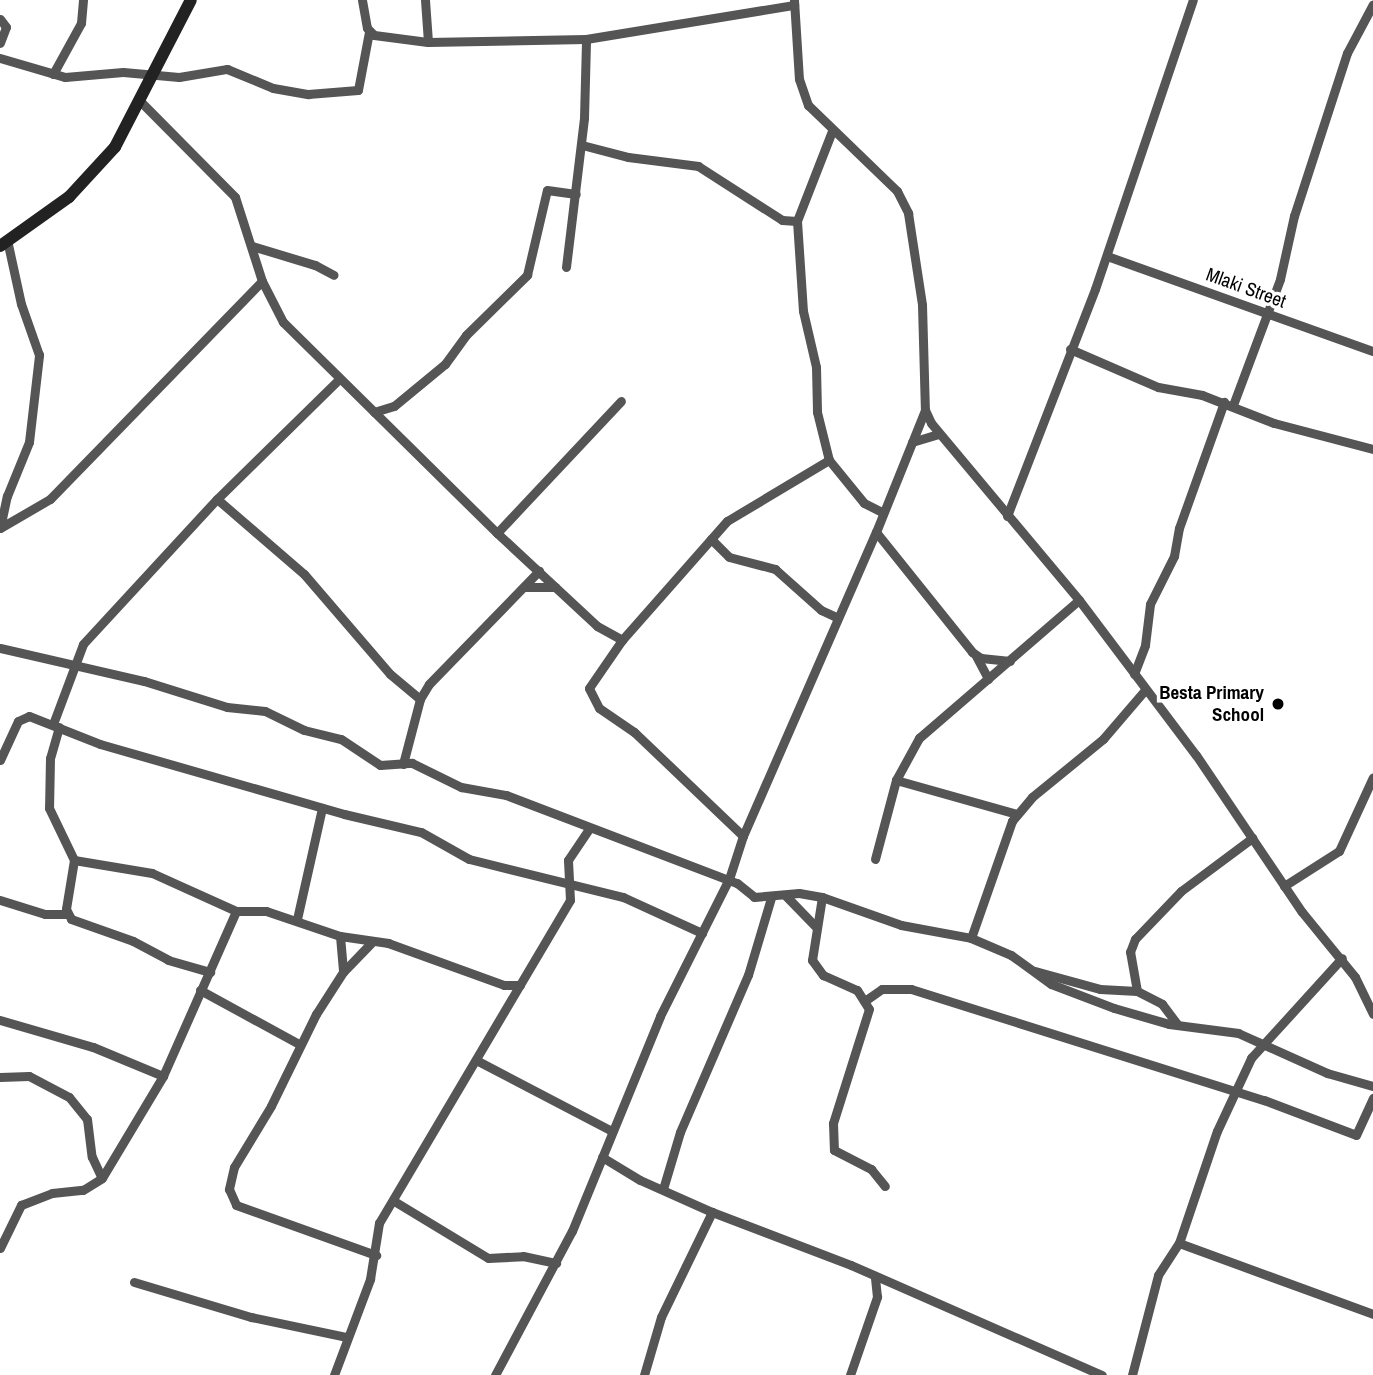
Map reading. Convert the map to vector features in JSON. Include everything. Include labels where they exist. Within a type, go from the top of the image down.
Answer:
[{"type":"street","points":[[53,75],[81,23],[83,0]]},
{"type":"street","points":[[0,528],[7,496],[29,442],[39,363],[4,243],[69,197],[115,147],[191,0]]},
{"type":"street","points":[[0,58],[53,75],[153,76],[227,69],[273,88],[309,94],[358,90],[369,32],[362,0]]},
{"type":"street","points":[[425,0],[428,42]]},
{"type":"street","points":[[1007,516],[1032,460],[1070,349],[1107,256],[1193,0]]},
{"type":"street","points":[[369,32],[428,42],[586,39],[794,2],[799,79],[808,105],[897,191],[908,212],[922,305],[925,410],[876,532],[836,617],[743,836],[729,880],[612,1131],[556,1263],[495,1375]]},
{"type":"street","points":[[1134,674],[1145,645],[1150,604],[1174,556],[1179,528],[1267,315],[1347,53],[1373,4]]},
{"type":"street","points":[[0,19],[6,27],[0,43]]},
{"type":"street","points":[[566,267],[582,145],[586,39]]},
{"type":"street","points":[[140,102],[226,185],[240,208],[262,281],[277,314],[338,380],[497,533],[597,626],[622,640]]},
{"type":"street","points":[[832,131],[797,221],[803,311],[816,367],[817,412],[829,460],[864,503],[882,512]]},
{"type":"street","points":[[582,145],[698,166],[782,220],[797,221]]},
{"type":"street","points":[[374,412],[391,408],[445,364],[466,335],[527,275],[547,190],[576,194]]},
{"type":"street","points":[[252,246],[315,265],[334,275]]},
{"type":"street","name":"Mlaki Street","points":[[1107,256],[1373,351]]},
{"type":"street","points":[[0,528],[50,499],[262,281]]},
{"type":"street","points":[[1070,349],[1158,387],[1229,404],[1274,424],[1373,449]]},
{"type":"street","points":[[66,914],[74,860],[49,808],[50,758],[72,665],[84,643],[217,499],[338,380]]},
{"type":"street","points":[[497,533],[621,401]]},
{"type":"street","points":[[925,410],[938,434],[1079,600],[1134,674],[1284,886],[1342,958],[1373,1014]]},
{"type":"street","points":[[912,442],[938,434]]},
{"type":"street","points":[[743,836],[590,695],[593,682],[622,640],[727,521],[829,460]]},
{"type":"street","points":[[217,499],[304,573],[390,674],[420,699]]},
{"type":"street","points":[[876,532],[976,656],[988,679]]},
{"type":"street","points":[[711,539],[729,557],[775,569],[821,610],[836,617]]},
{"type":"street","points":[[402,764],[420,699],[445,667],[539,571]]},
{"type":"street","points":[[525,587],[556,587]]},
{"type":"street","points":[[875,859],[896,780],[919,738],[1079,600]]},
{"type":"street","points":[[0,648],[144,681],[227,707],[265,711],[304,730],[341,739],[380,765],[420,766],[475,791],[506,795],[589,829],[729,880],[754,897],[822,897],[901,925],[971,937],[1059,987],[1178,1025],[1224,1030],[1267,1044],[1327,1073],[1373,1086]]},
{"type":"street","points":[[976,656],[1010,661]]},
{"type":"street","points":[[971,937],[1008,826],[1017,814],[1103,740],[1145,690]]},
{"type":"street","points":[[0,760],[22,717],[322,808],[421,832],[469,859],[622,898],[702,933]]},
{"type":"street","points":[[1284,886],[1339,850],[1370,797],[1373,777]]},
{"type":"street","points":[[896,780],[1017,814]]},
{"type":"street","points":[[297,919],[322,808]]},
{"type":"street","points":[[334,1375],[376,1255],[376,1231],[570,900],[568,860],[589,829]]},
{"type":"street","points":[[1137,991],[1130,951],[1135,939],[1181,891],[1252,838]]},
{"type":"street","points":[[74,860],[174,879],[236,911],[266,911],[297,919],[340,936],[371,943],[388,943],[504,985],[520,985]]},
{"type":"street","points":[[785,895],[815,926]]},
{"type":"street","points":[[822,897],[811,960],[817,969],[852,987],[866,1000],[869,1013],[833,1123],[833,1148],[838,1156],[871,1169],[885,1186]]},
{"type":"street","points":[[663,1189],[680,1132],[748,975],[771,898]]},
{"type":"street","points":[[0,900],[45,914],[66,914],[168,960],[210,972]]},
{"type":"street","points":[[0,1248],[21,1205],[52,1193],[83,1190],[102,1178],[163,1076],[236,911]]},
{"type":"street","points":[[340,936],[343,972]]},
{"type":"street","points":[[371,943],[343,972],[299,1044],[271,1106],[234,1167],[230,1199],[236,1205],[376,1255]]},
{"type":"street","points":[[1132,1375],[1158,1275],[1179,1243],[1236,1091],[1253,1054],[1267,1044],[1301,999],[1342,958]]},
{"type":"street","points":[[1033,971],[1100,989],[1137,991],[1162,1004],[1178,1025]]},
{"type":"street","points":[[504,985],[513,997]]},
{"type":"street","points":[[866,1000],[882,989],[911,989],[1236,1091],[1358,1135],[1373,1098]]},
{"type":"street","points":[[200,990],[299,1044]]},
{"type":"street","points":[[0,1020],[93,1047],[163,1076]]},
{"type":"street","points":[[476,1060],[612,1131]]},
{"type":"street","points":[[0,1077],[29,1076],[69,1097],[87,1119],[92,1157],[102,1178]]},
{"type":"street","points":[[602,1157],[712,1212],[891,1284],[1102,1375]]},
{"type":"street","points":[[394,1201],[488,1258],[523,1256],[556,1263]]},
{"type":"street","points":[[643,1375],[662,1317],[712,1212]]},
{"type":"street","points":[[1179,1243],[1373,1314]]},
{"type":"street","points":[[850,1375],[877,1297],[875,1278]]},
{"type":"street","points":[[134,1282],[251,1317],[347,1337]]},
{"type":"street","points":[[877,1297],[891,1284]]},
{"type":"place","name":"Besta Primary School","points":[[1278,704]]}]
